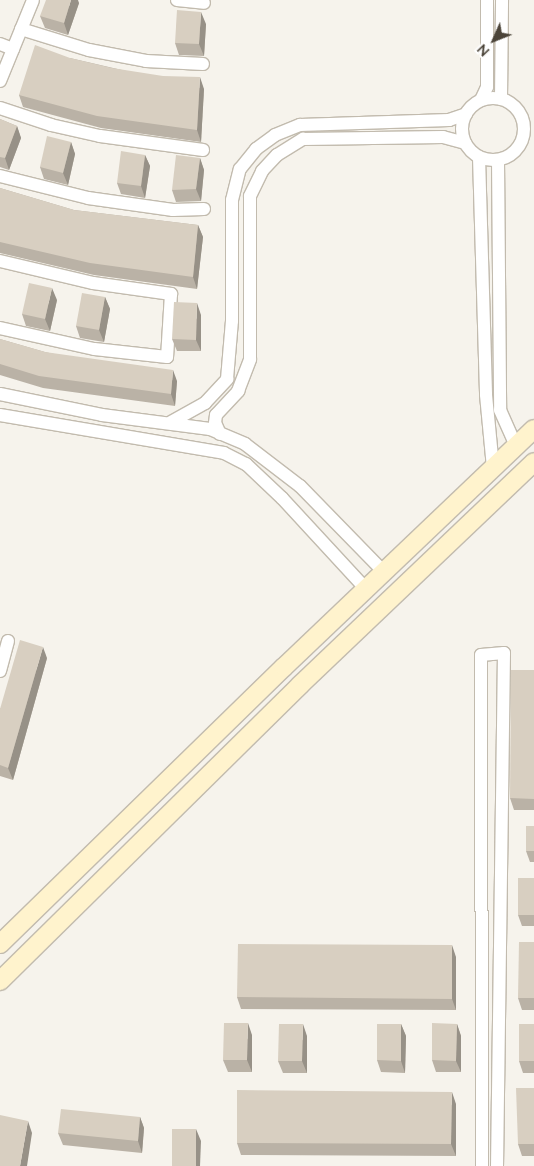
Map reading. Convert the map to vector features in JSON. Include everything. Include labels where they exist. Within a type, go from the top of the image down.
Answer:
[{"type":"main road","points":[[0,944],[534,429]]},
{"type":"main road","points":[[0,981],[293,692],[534,462]]},
{"type":"street","points":[[0,81],[33,0]]},
{"type":"street","points":[[177,0],[204,3]]},
{"type":"street","points":[[171,422],[205,403],[227,379],[232,320],[232,200],[240,169],[256,150],[275,135],[300,125],[449,120],[466,114],[481,100],[487,87],[488,0]]},
{"type":"street","points":[[502,0],[502,99]]},
{"type":"street","points":[[21,29],[90,50],[146,61],[203,64]]},
{"type":"street","points":[[0,44],[13,49]]},
{"type":"street","points":[[466,114],[462,133],[465,143],[479,157],[498,160],[509,157],[521,144],[529,122],[519,111],[502,99],[481,100]]},
{"type":"street","points":[[0,108],[51,125],[100,136],[203,150]]},
{"type":"street","points":[[220,434],[215,423],[216,415],[238,392],[250,359],[250,196],[262,171],[277,155],[303,139],[443,137],[465,143]]},
{"type":"street","points":[[521,144],[534,140]]},
{"type":"street","points":[[479,157],[486,395],[493,468]]},
{"type":"street","points":[[498,160],[500,410],[516,446]]},
{"type":"street","points":[[0,176],[88,198],[173,210],[204,209]]},
{"type":"street","points":[[0,261],[93,283],[171,294],[167,357],[94,349],[0,328]]},
{"type":"street","points":[[0,394],[102,415],[171,422],[220,434],[245,444],[292,480],[384,572]]},
{"type":"street","points":[[0,415],[36,424],[178,443],[224,453],[246,464],[282,498],[366,589]]},
{"type":"street","points":[[0,671],[8,641]]},
{"type":"street","points":[[482,1166],[481,655],[504,653],[497,1166]]},
{"type":"building","points":[[46,0],[71,0],[64,23],[40,16]]},
{"type":"building","points":[[177,10],[201,12],[199,44],[175,43]]},
{"type":"building","points":[[35,45],[70,58],[112,68],[163,76],[200,77],[197,130],[97,116],[19,95]]},
{"type":"building","points":[[0,119],[17,126],[5,158],[0,157]]},
{"type":"building","points":[[47,136],[71,142],[63,173],[40,167]]},
{"type":"building","points":[[121,151],[145,155],[141,186],[117,183]]},
{"type":"building","points":[[176,155],[200,158],[196,189],[172,190]]},
{"type":"building","points":[[0,188],[74,210],[198,225],[193,277],[90,263],[0,242]]},
{"type":"building","points":[[29,283],[52,288],[45,319],[22,314]]},
{"type":"building","points":[[82,293],[105,297],[99,330],[76,326]]},
{"type":"building","points":[[174,302],[197,303],[196,340],[172,339]]},
{"type":"building","points":[[0,339],[45,352],[173,370],[171,394],[39,376],[0,364]]},
{"type":"building","points":[[20,640],[43,647],[8,768],[0,765],[0,709]]},
{"type":"building","points":[[511,670],[534,670],[534,799],[510,798]]},
{"type":"building","points":[[526,826],[534,826],[534,851],[526,851]]},
{"type":"building","points":[[518,878],[534,878],[534,915],[518,915]]},
{"type":"building","points":[[519,942],[534,942],[534,998],[518,998]]},
{"type":"building","points":[[238,944],[452,945],[452,999],[237,997]]},
{"type":"building","points":[[224,1023],[248,1023],[247,1060],[223,1060]]},
{"type":"building","points":[[432,1023],[457,1024],[456,1061],[432,1060]]},
{"type":"building","points":[[279,1024],[303,1024],[302,1061],[278,1061]]},
{"type":"building","points":[[377,1024],[401,1024],[401,1061],[377,1060]]},
{"type":"building","points":[[519,1024],[534,1024],[534,1061],[519,1061]]},
{"type":"building","points":[[516,1088],[534,1088],[534,1144],[518,1144]]},
{"type":"building","points":[[237,1090],[452,1092],[451,1144],[237,1143]]},
{"type":"building","points":[[61,1109],[140,1117],[138,1141],[58,1133]]},
{"type":"building","points":[[0,1115],[28,1121],[20,1166],[0,1166]]},
{"type":"building","points":[[172,1129],[196,1129],[196,1166],[172,1166]]}]
